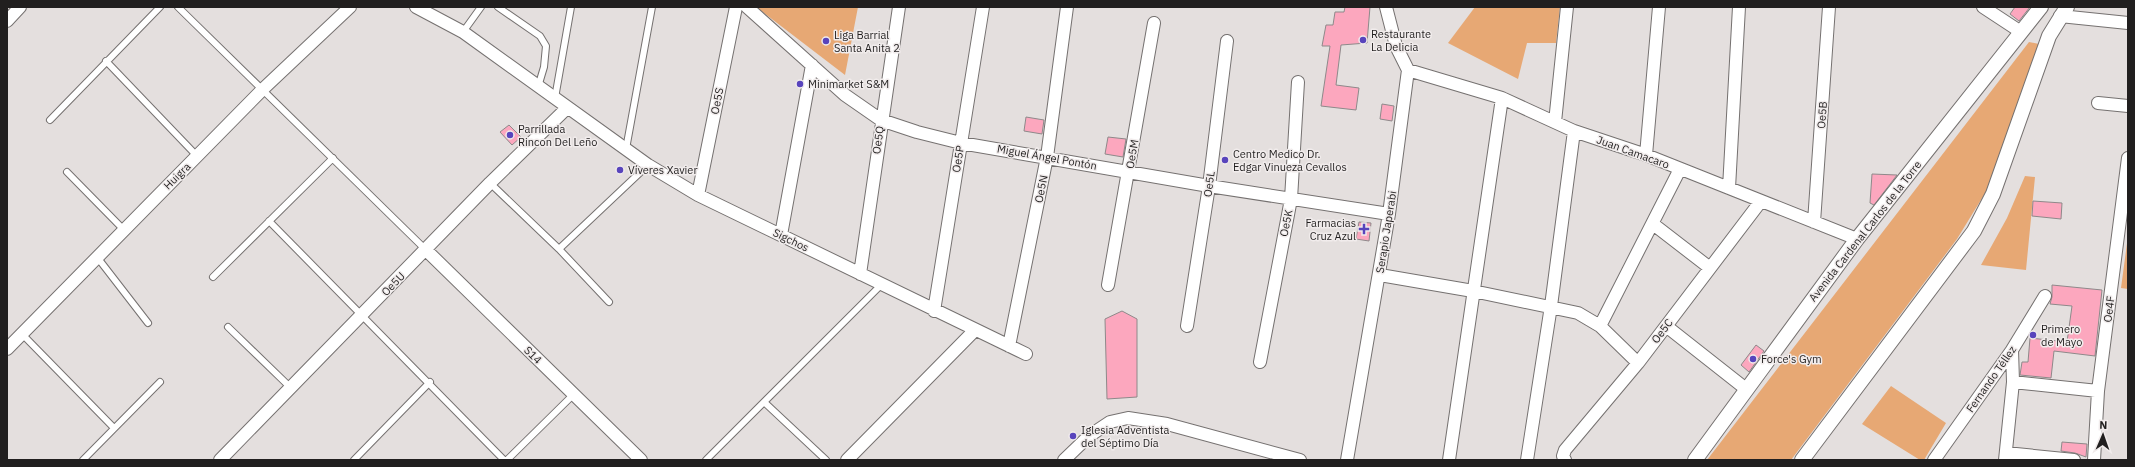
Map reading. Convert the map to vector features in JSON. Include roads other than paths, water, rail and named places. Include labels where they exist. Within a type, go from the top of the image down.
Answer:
[{"type":"street","points":[[7,21],[20,7]]},
{"type":"street","name":"Huigra","points":[[7,349],[263,89],[350,7]]},
{"type":"street","name":"Sigchos","points":[[416,7],[463,32],[626,150],[698,195],[934,311],[1026,354]]},
{"type":"street","name":"Oe5S","points":[[698,195],[736,7]]},
{"type":"street","name":"Miguel Ángel Pontón","points":[[747,7],[845,95],[881,120],[917,132],[960,143],[1209,186],[1389,214]]},
{"type":"street","name":"Oe5Q","points":[[860,274],[881,120],[899,7]]},
{"type":"street","name":"Oe5P","points":[[934,311],[983,7]]},
{"type":"street","name":"Oe5N","points":[[1009,346],[1047,157],[1067,7]]},
{"type":"street","points":[[1386,7],[1396,46],[1408,70]]},
{"type":"street","points":[[1555,122],[1568,7]]},
{"type":"street","points":[[1646,155],[1658,7]]},
{"type":"street","points":[[1729,188],[1739,7]]},
{"type":"street","name":"Oe5B","points":[[1814,222],[1829,7]]},
{"type":"street","points":[[1983,7],[2021,32]]},
{"type":"street","name":"Avenida Cardenal Carlos de la Torre","points":[[1694,460],[1857,239],[2040,7]]},
{"type":"street","points":[[1802,460],[1974,231],[1993,194],[2049,36],[2064,12],[2128,23]]},
{"type":"street","name":"Oe5M","points":[[1108,285],[1154,22]]},
{"type":"street","name":"Oe5L","points":[[1187,326],[1209,186],[1227,41]]},
{"type":"street","points":[[781,235],[812,65]]},
{"type":"street","name":"Juan Camacaro","points":[[1408,70],[1502,98],[1574,131],[1646,155],[1857,239]]},
{"type":"street","name":"Serapio Japerabi","points":[[1347,460],[1380,275],[1408,70]]},
{"type":"street","name":"Oe5K","points":[[1260,362],[1291,199],[1298,82]]},
{"type":"street","points":[[1449,460],[1472,291],[1502,98]]},
{"type":"street","points":[[2098,103],[2128,106]]},
{"type":"street","name":"Oe5U","points":[[220,460],[363,316],[490,183],[567,108]]},
{"type":"street","points":[[1527,460],[1551,306],[1574,131]]},
{"type":"street","name":"Oe4F","points":[[2094,460],[2098,391],[2128,158]]},
{"type":"street","points":[[1600,326],[1680,169]]},
{"type":"street","name":"Oe5C","points":[[1565,460],[1563,456],[1565,450],[1638,363],[1761,201]]},
{"type":"street","points":[[1653,224],[1710,268]]},
{"type":"street","name":"S14","points":[[426,250],[641,460]]},
{"type":"street","points":[[1380,275],[1551,306],[1578,313],[1600,326],[1638,363]]},
{"type":"street","name":"Fernando Téllez","points":[[1934,460],[2012,350],[2045,296]]},
{"type":"street","points":[[1666,326],[1746,389]]},
{"type":"street","points":[[847,460],[975,330]]},
{"type":"street","points":[[2012,350],[2013,382],[2006,457],[2074,460]]},
{"type":"street","points":[[2013,382],[2098,391]]},
{"type":"street","points":[[1064,460],[1089,436],[1110,422],[1128,418],[1167,424],[1300,460]]},
{"type":"lane","points":[[50,120],[160,7]]},
{"type":"lane","points":[[178,7],[426,250]]},
{"type":"lane","points":[[463,32],[481,7]]},
{"type":"lane","points":[[498,7],[540,36],[546,46],[544,67],[538,87]]},
{"type":"lane","points":[[555,99],[571,7]]},
{"type":"lane","points":[[626,150],[652,7]]},
{"type":"lane","points":[[106,61],[197,156]]},
{"type":"lane","points":[[213,277],[333,158]]},
{"type":"lane","points":[[559,249],[648,164]]},
{"type":"lane","points":[[66,172],[124,230]]},
{"type":"lane","points":[[490,183],[559,249],[609,302]]},
{"type":"lane","points":[[270,221],[506,460],[573,395]]},
{"type":"lane","points":[[98,257],[148,323]]},
{"type":"lane","points":[[706,460],[881,285]]},
{"type":"lane","points":[[228,327],[291,388]]},
{"type":"lane","points":[[22,334],[114,428]]},
{"type":"lane","points":[[83,460],[160,382]]},
{"type":"lane","points":[[354,460],[430,382]]},
{"type":"lane","points":[[764,402],[826,460]]},
{"type":"place","name":"Restaurante La Delicia","points":[[1363,40]]},
{"type":"place","name":"Liga Barrial Santa Anita 2","points":[[826,41]]},
{"type":"place","name":"Minimarket S&M","points":[[800,84]]},
{"type":"place","name":"Parrillada Rincon Del Leño","points":[[510,135]]},
{"type":"place","name":"Centro Medico Dr. Edgar Vinueza Cevallos","points":[[1225,160]]},
{"type":"place","name":"Víveres Xavier","points":[[620,170]]},
{"type":"place","name":"Farmacias Cruz Azul","points":[[1364,229]]},
{"type":"place","name":"Primero de Mayo","points":[[2033,335]]},
{"type":"place","name":"Force's Gym","points":[[1753,359]]},
{"type":"place","name":"Iglesia Adventista del Séptimo Día","points":[[1073,436]]}]
